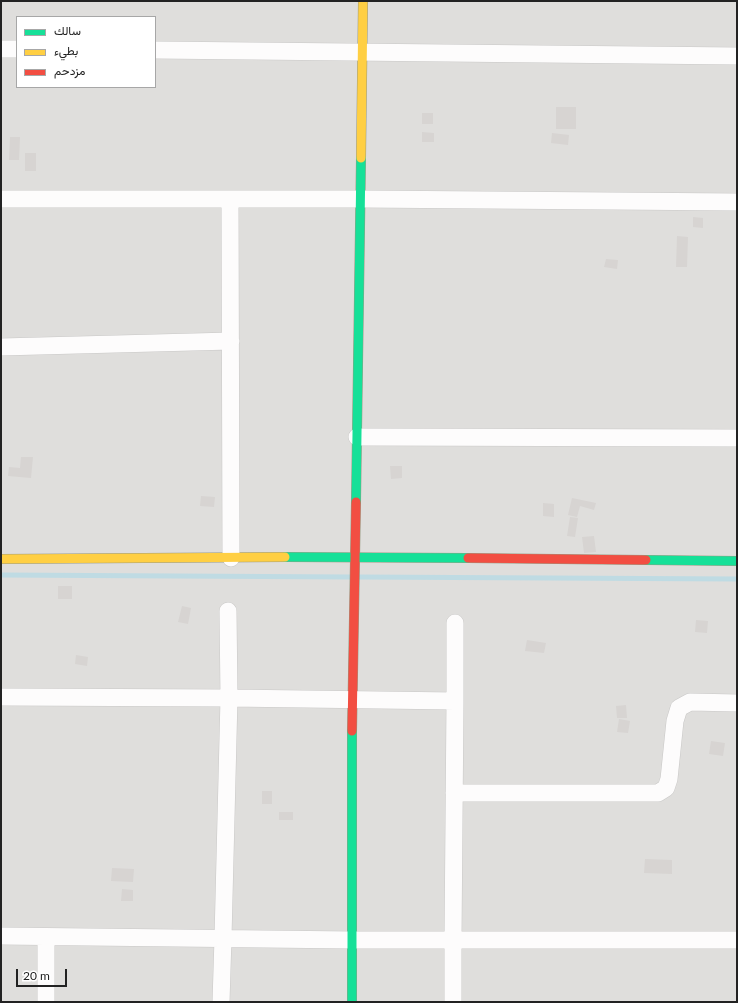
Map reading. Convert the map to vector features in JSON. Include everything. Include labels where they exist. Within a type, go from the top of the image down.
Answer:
[{"type":"street","points":[[352,1002],[352,699],[363,1]]},
{"type":"street","points":[[1,48],[16,49]]},
{"type":"street","points":[[156,50],[737,56]]},
{"type":"street","points":[[1,199],[360,199],[737,202]]},
{"type":"street","points":[[230,199],[231,558]]},
{"type":"street","points":[[1,347],[230,342]]},
{"type":"street","points":[[357,437],[737,438]]},
{"type":"street","points":[[1,559],[355,557],[737,561]]},
{"type":"street","points":[[221,1002],[229,698],[228,611]]},
{"type":"street","points":[[453,1002],[455,623]]},
{"type":"street","points":[[1,697],[455,701]]},
{"type":"street","points":[[454,793],[658,793],[666,788],[669,779],[675,721],[679,708],[690,702],[737,703]]},
{"type":"street","points":[[1,936],[352,940],[737,940]]},
{"type":"street","points":[[46,937],[46,1002]]},
{"type":"shaded area","points":[[1,1],[737,1],[737,1002],[1,1002]]},
{"type":"building","points":[[556,107],[576,107],[576,129],[556,129]]},
{"type":"building","points":[[422,113],[433,113],[433,124],[422,124]]},
{"type":"building","points":[[422,132],[434,133],[434,142],[422,142]]},
{"type":"building","points":[[552,133],[569,135],[568,145],[551,143]]},
{"type":"building","points":[[10,137],[20,137],[19,160],[9,160]]},
{"type":"building","points":[[25,153],[36,153],[36,171],[25,171]]},
{"type":"building","points":[[693,217],[703,218],[703,228],[693,227]]},
{"type":"building","points":[[677,236],[688,237],[687,267],[676,267]]},
{"type":"building","points":[[606,259],[618,260],[617,269],[604,267]]},
{"type":"building","points":[[21,457],[33,457],[31,478],[8,476],[9,467],[20,468]]},
{"type":"building","points":[[390,466],[402,466],[402,478],[391,479]]},
{"type":"building","points":[[201,496],[215,497],[214,507],[200,506]]},
{"type":"building","points":[[572,498],[596,503],[594,510],[580,506],[577,517],[568,515]]},
{"type":"building","points":[[543,503],[554,504],[554,517],[543,516]]},
{"type":"building","points":[[570,517],[578,518],[575,537],[567,536]]},
{"type":"building","points":[[594,536],[596,552],[584,553],[582,537]]},
{"type":"building","points":[[58,586],[72,586],[72,599],[58,599]]},
{"type":"building","points":[[182,606],[191,608],[188,624],[178,622]]},
{"type":"building","points":[[696,620],[708,621],[707,633],[695,632]]},
{"type":"building","points":[[527,640],[546,643],[544,653],[525,651]]},
{"type":"building","points":[[76,655],[88,657],[87,666],[75,664]]},
{"type":"building","points":[[626,705],[627,718],[617,718],[616,706]]},
{"type":"building","points":[[619,719],[630,721],[628,733],[617,732]]},
{"type":"building","points":[[711,741],[725,743],[723,756],[709,754]]},
{"type":"building","points":[[262,791],[272,791],[272,804],[262,804]]},
{"type":"building","points":[[279,812],[293,812],[293,820],[279,820]]},
{"type":"building","points":[[645,859],[672,860],[672,874],[644,873]]},
{"type":"building","points":[[112,868],[134,869],[133,882],[111,881]]},
{"type":"building","points":[[122,889],[133,890],[133,901],[121,901]]},
{"type":"waterway","points":[[1,575],[350,577]]},
{"type":"waterway","points":[[360,577],[737,579]]},
{"type":"traffic: fast","points":[[356,502],[361,158]]},
{"type":"traffic: fast","points":[[285,557],[468,558]]},
{"type":"traffic: fast","points":[[646,560],[737,561]]},
{"type":"traffic: fast","points":[[352,731],[352,1002]]},
{"type":"traffic: slow","points":[[361,158],[363,1]]},
{"type":"traffic: slow","points":[[1,559],[285,557]]},
{"type":"traffic: jam","points":[[352,731],[356,502]]},
{"type":"traffic: jam","points":[[468,558],[646,560]]}]
